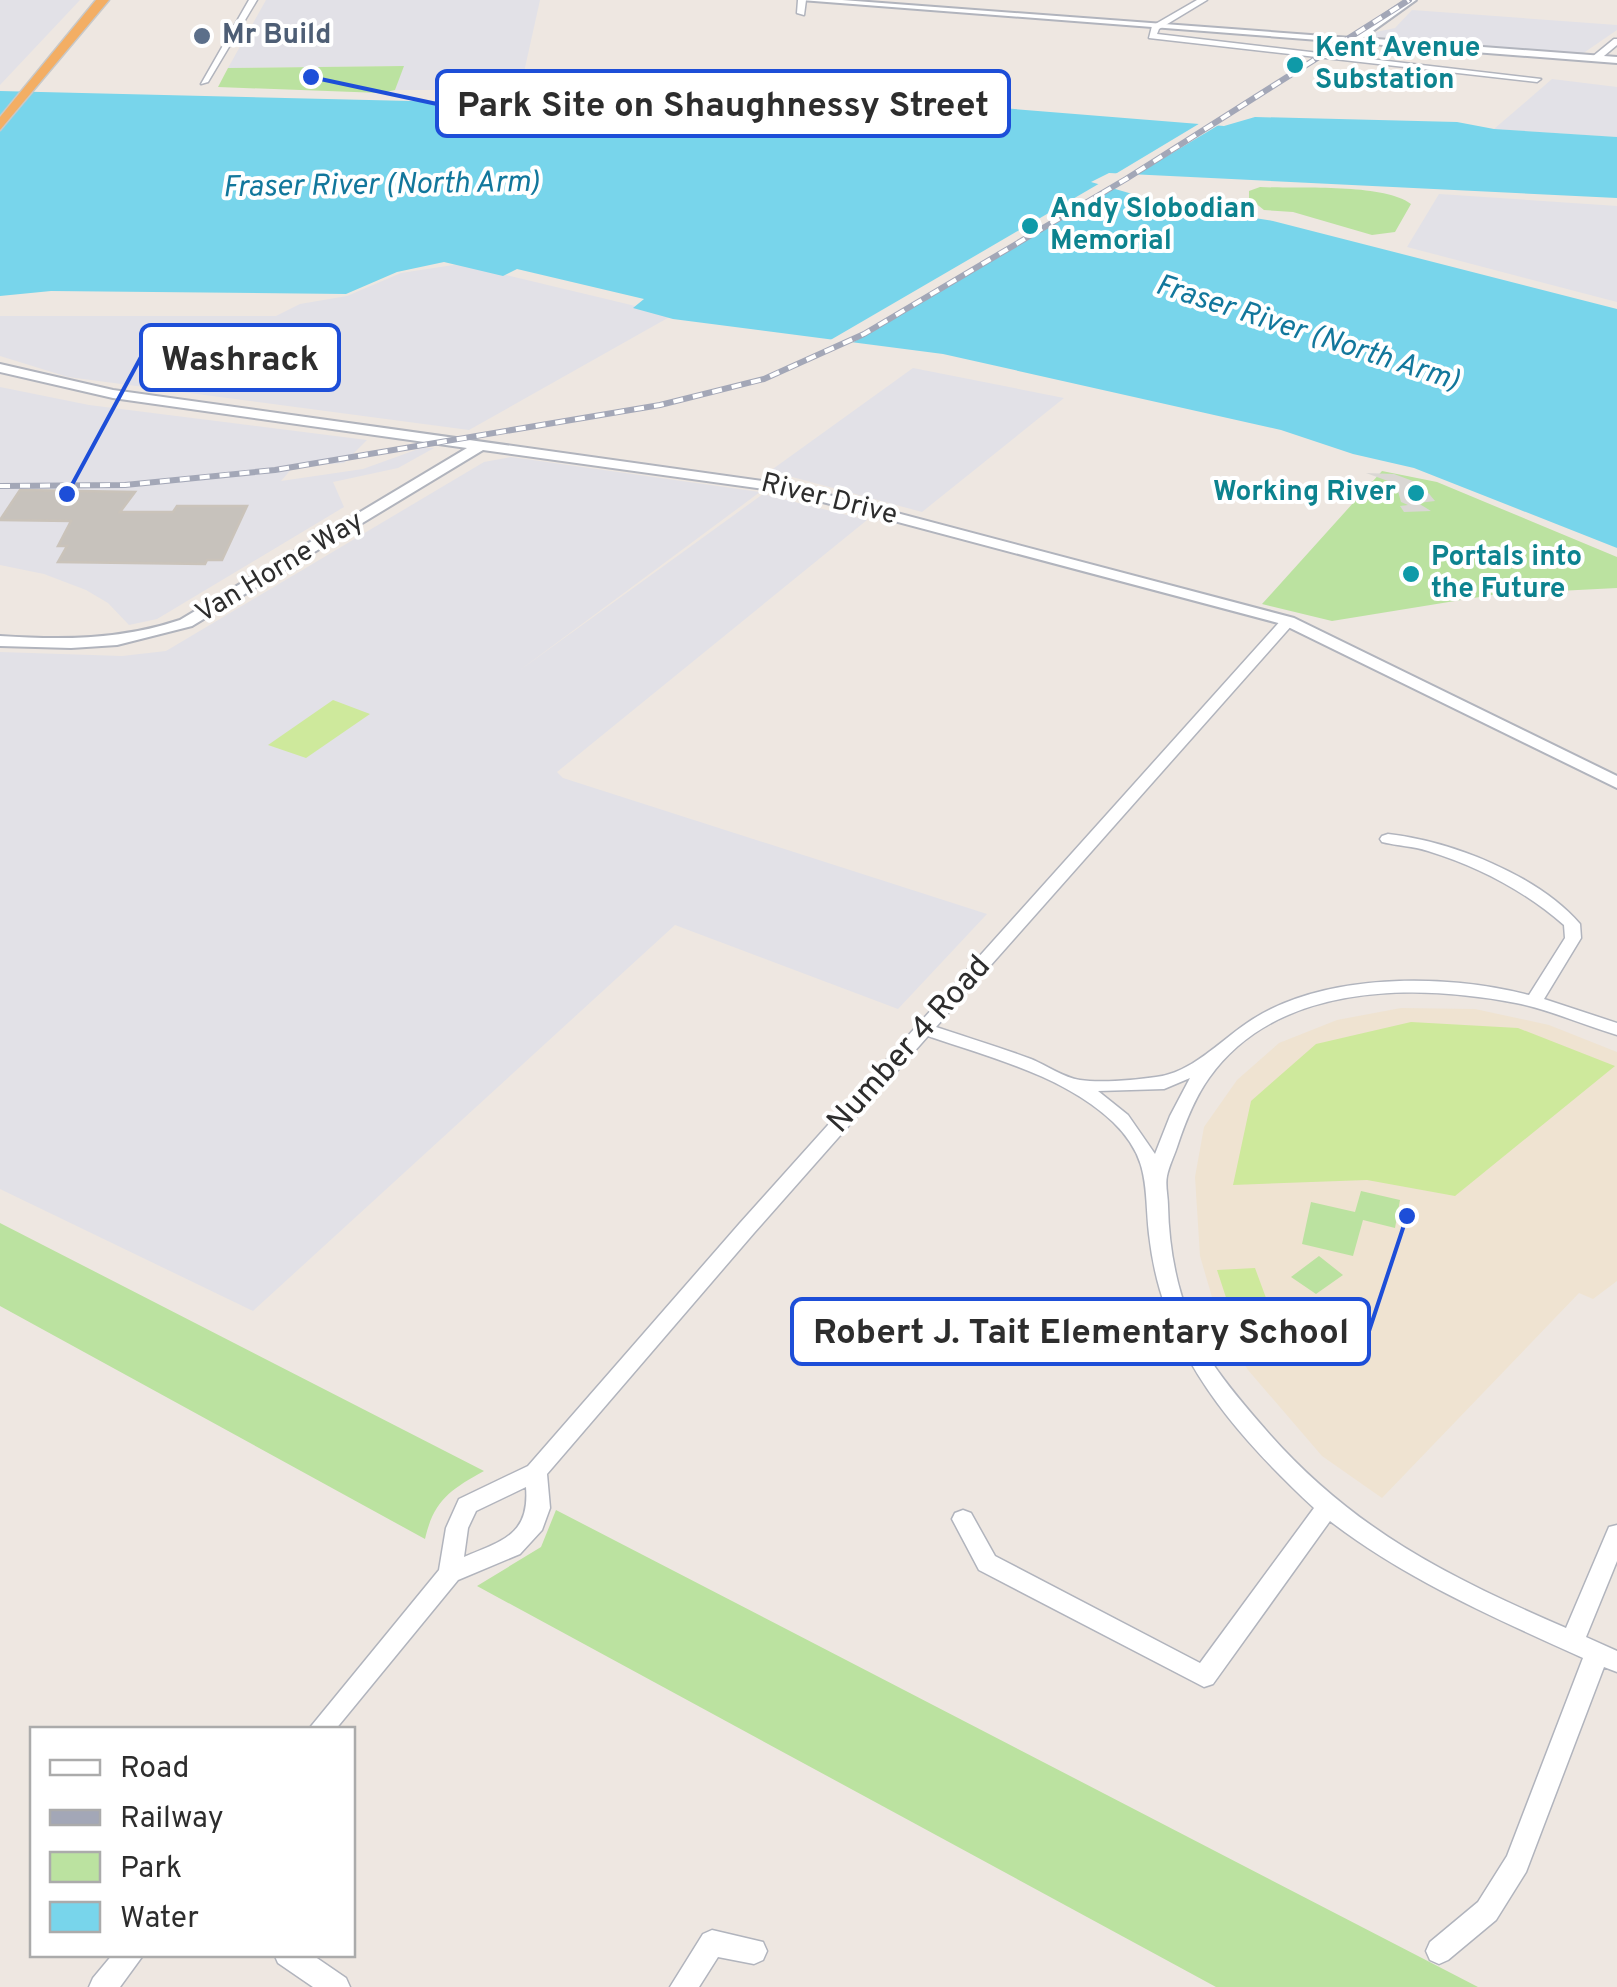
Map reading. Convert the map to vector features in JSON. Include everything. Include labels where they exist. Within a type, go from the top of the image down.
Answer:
[{"type":"highway","points":[[0,112],[93,0]]},
{"type":"highway","points":[[0,126],[103,0]]},
{"type":"street","points":[[204,82],[253,0]]},
{"type":"street","points":[[801,12],[803,0],[1617,60]]},
{"type":"street","points":[[1203,0],[1160,24],[1152,36],[1537,80]]},
{"type":"street","points":[[1354,40],[1412,0]]},
{"type":"street","points":[[1595,59],[1617,40]]},
{"type":"street","name":"River Drive","points":[[0,368],[112,394],[786,488],[1288,621],[1617,783]]},
{"type":"street","name":"Van Horne Way","points":[[0,641],[86,644],[150,635],[186,623],[483,444]]},
{"type":"street","name":"Number 4 Road","points":[[450,1572],[457,1528],[467,1505],[536,1472],[1288,621]]},
{"type":"street","points":[[1388,839],[1440,848],[1541,898],[1572,924],[1573,938],[1536,1000]]},
{"type":"street","points":[[925,1029],[1080,1086],[1164,1082],[1217,1055],[1276,1014],[1322,997],[1366,990],[1459,987],[1536,1000],[1617,1029]]},
{"type":"street","points":[[1156,1180],[1186,1102],[1217,1055]]},
{"type":"street","points":[[1080,1086],[1136,1140],[1156,1180],[1166,1275],[1198,1357],[1274,1458],[1326,1509],[1412,1567],[1471,1598],[1607,1657],[1517,1863],[1487,1912],[1439,1951]]},
{"type":"street","name":"Number 4 Road","points":[[322,1727],[450,1572],[512,1547],[524,1535],[539,1508],[536,1472]]},
{"type":"street","points":[[963,1520],[987,1564],[1204,1677],[1326,1509]]},
{"type":"street","points":[[1572,1641],[1617,1534]]},
{"type":"street","points":[[684,1987],[712,1943],[754,1951]]},
{"type":"street","points":[[103,1987],[128,1957]]},
{"type":"street","points":[[291,1957],[336,1987]]},
{"type":"shaded area","points":[[0,0],[80,0],[0,85]]},
{"type":"shaded area","points":[[266,0],[540,0],[520,90],[395,90],[403,66],[228,68]]},
{"type":"shaded area","points":[[1412,10],[1617,25],[1617,30],[1582,54],[1375,37],[1376,32],[1395,28]]},
{"type":"shaded area","points":[[1552,79],[1617,87],[1617,137],[1494,129]]},
{"type":"shaded area","points":[[1439,194],[1617,206],[1617,302],[1407,247]]},
{"type":"shaded area","points":[[460,264],[673,315],[469,430],[68,377],[0,356],[0,316],[276,316],[300,304],[347,296],[401,273]]},
{"type":"shaded area","points":[[913,368],[1064,398],[922,512],[770,471]]},
{"type":"shaded area","points":[[0,387],[89,405],[367,440],[344,463],[294,466],[281,481],[363,469],[421,448],[434,448],[398,468],[333,482],[344,507],[157,619],[129,625],[108,603],[86,590],[44,574],[0,565]]},
{"type":"shaded area","points":[[511,457],[760,492],[516,673],[763,494],[867,520],[557,772],[563,778],[987,914],[898,1009],[675,925],[253,1311],[0,1189],[0,652],[122,656],[166,651],[484,462]]},
{"type":"shaded area","points":[[1366,473],[1394,474],[1421,484],[1435,501],[1418,503],[1431,511],[1404,512],[1400,506],[1408,505],[1401,502],[1396,484]]},
{"type":"shaded area","points":[[1401,1008],[1475,1009],[1549,1025],[1617,1052],[1617,1281],[1593,1299],[1579,1293],[1382,1498],[1322,1456],[1248,1370],[1221,1328],[1200,1256],[1195,1177],[1204,1127],[1237,1080],[1279,1043],[1337,1020]]},
{"type":"green space","points":[[404,66],[395,90],[381,93],[218,87],[228,68]]},
{"type":"green space","points":[[1260,187],[1361,190],[1398,197],[1411,204],[1395,232],[1372,235],[1293,212],[1264,210],[1249,198],[1249,191]]},
{"type":"green space","points":[[1382,471],[1437,482],[1617,557],[1617,588],[1498,594],[1332,621],[1262,604]]},
{"type":"green space","points":[[333,700],[370,714],[306,758],[268,745]]},
{"type":"green space","points":[[1411,1022],[1518,1028],[1615,1066],[1455,1196],[1367,1180],[1233,1185],[1251,1101],[1316,1044]]},
{"type":"green space","points":[[1361,1191],[1400,1200],[1395,1228],[1363,1220],[1353,1256],[1302,1244],[1311,1202],[1355,1212]]},
{"type":"green space","points":[[0,1223],[484,1471],[445,1498],[433,1515],[425,1539],[0,1306]]},
{"type":"green space","points":[[1319,1256],[1343,1275],[1316,1294],[1291,1277]]},
{"type":"green space","points":[[1255,1268],[1277,1328],[1237,1331],[1217,1270]]},
{"type":"green space","points":[[556,1510],[1478,1987],[1216,1987],[477,1586],[541,1547]]},
{"type":"water","name":"Fraser River (North Arm)","points":[[572,89],[658,104],[716,108],[851,106],[997,112],[1002,108],[1224,126],[1255,117],[1457,122],[1494,129],[1617,137],[1617,198],[1109,173],[1091,182],[1167,204],[1273,221],[1617,309],[1617,548],[1414,468],[1353,454],[1281,430],[943,354],[673,319],[633,308],[644,299],[517,269],[503,276],[444,262],[397,272],[346,294],[51,291],[0,296],[0,91],[494,103]]},
{"type":"pier","points":[[1207,119],[1227,120],[1129,179],[1107,179]]},
{"type":"pier","points":[[1102,182],[1117,186],[852,343],[827,342]]},
{"type":"building","points":[[20,490],[135,492],[120,512],[173,512],[177,506],[247,506],[222,560],[207,560],[205,564],[58,562],[67,546],[58,546],[71,521],[0,520]]},
{"type":"railway","points":[[0,486],[125,485],[275,470],[660,405],[764,379],[864,334],[1126,179],[1409,0]]},
{"type":"place","name":"Mr Build","points":[[202,36]]},
{"type":"place","name":"Kent Avenue Substation","points":[[1295,65]]},
{"type":"place","name":"Park Site on Shaughnessy Street","points":[[311,77]]},
{"type":"place","name":"Andy Slobodian Memorial","points":[[1030,226]]},
{"type":"place","name":"Working River","points":[[1416,493]]},
{"type":"place","name":"Washrack","points":[[67,494]]},
{"type":"place","name":"Portals into the Future","points":[[1411,574]]},
{"type":"place","name":"Robert J. Tait Elementary School","points":[[1407,1216]]}]
